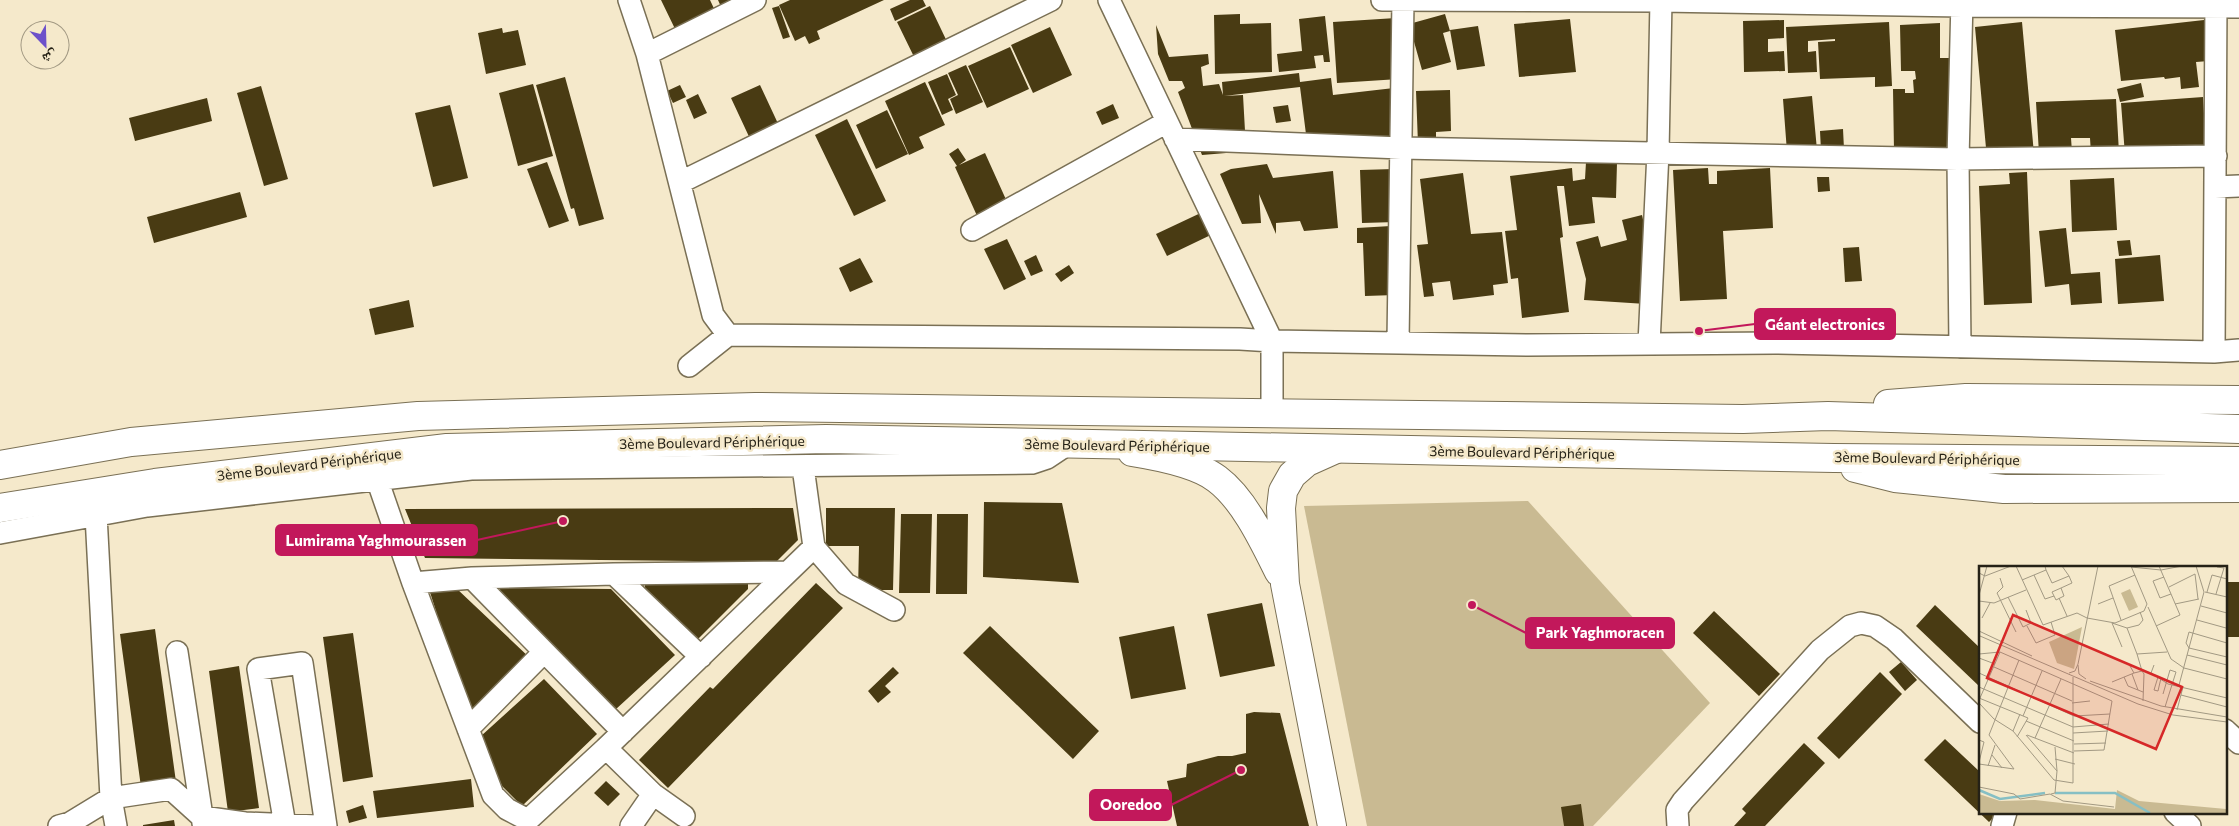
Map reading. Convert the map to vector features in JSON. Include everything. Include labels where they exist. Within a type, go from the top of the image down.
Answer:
[{"type":"main road","points":[[1828,416],[1865,406],[1966,398],[2239,400]]},
{"type":"main road","points":[[0,465],[130,442],[418,416],[755,407],[1744,419],[1828,416],[2239,429]]},
{"type":"main road","name":"3ème Boulevard Périphérique","points":[[0,508],[155,483],[447,448],[826,439],[1834,458],[2239,461]]},
{"type":"main road","points":[[1068,444],[1140,453],[1181,462],[1217,478],[1244,508],[1261,536],[1285,584]]},
{"type":"main road","points":[[1332,826],[1285,584],[1281,522],[1284,491],[1292,476],[1307,462],[1336,449]]},
{"type":"main road","points":[[1834,458],[1866,472],[1895,478],[2004,488],[2239,488]]},
{"type":"street","points":[[629,0],[648,54],[682,182],[713,315],[728,335]]},
{"type":"street","points":[[648,54],[755,0]]},
{"type":"street","points":[[682,182],[1051,0]]},
{"type":"street","points":[[1109,0],[1272,341],[1272,412]]},
{"type":"street","points":[[1382,0],[2216,3],[2239,7]]},
{"type":"street","points":[[1398,342],[1403,0]]},
{"type":"street","points":[[1649,344],[1658,152],[1661,1]]},
{"type":"street","points":[[1960,347],[1958,159],[1962,3]]},
{"type":"street","points":[[2214,352],[2216,3]]},
{"type":"street","points":[[972,230],[1171,130],[1401,148],[1958,159],[2216,156]]},
{"type":"street","points":[[2215,186],[2239,186]]},
{"type":"street","points":[[689,366],[728,335],[1240,339],[1528,345],[1775,343],[2214,352],[2239,350]]},
{"type":"street","points":[[0,532],[147,506],[471,469],[803,467],[1032,463],[1047,458],[1068,444]]},
{"type":"street","points":[[803,467],[814,547],[846,584],[894,610]]},
{"type":"street","points":[[377,480],[413,583],[493,795],[507,809],[532,823],[606,748],[814,547]]},
{"type":"street","points":[[96,515],[111,798],[116,826]]},
{"type":"street","points":[[413,583],[472,578],[788,572]]},
{"type":"street","points":[[614,574],[701,657]]},
{"type":"street","points":[[472,578],[623,732]]},
{"type":"street","points":[[1678,826],[1677,810],[1682,801],[1820,650],[1850,626],[1861,623],[1875,626],[1894,639],[1979,721]]},
{"type":"street","points":[[177,652],[203,821]]},
{"type":"street","points":[[468,729],[544,652]]},
{"type":"street","points":[[285,825],[258,669],[302,663],[326,826]]},
{"type":"street","points":[[2226,731],[2239,743]]},
{"type":"street","points":[[606,748],[653,794],[684,816]]},
{"type":"street","points":[[59,826],[70,823],[111,798],[170,789],[203,821],[317,826]]},
{"type":"street","points":[[631,826],[653,794]]},
{"type":"street","points":[[2177,814],[2190,826]]},
{"type":"shaded area","points":[[1528,501],[1710,703],[1593,826],[1367,826],[1304,506]]},
{"type":"building","points":[[661,0],[710,0],[717,15],[677,33]]},
{"type":"building","points":[[718,0],[740,0],[722,9]]},
{"type":"building","points":[[790,0],[884,0],[817,31],[820,39],[809,44],[805,36],[795,41],[779,5]]},
{"type":"building","points":[[910,0],[923,0],[926,6],[895,21],[890,9]]},
{"type":"building","points":[[779,6],[790,37],[783,39],[772,8]]},
{"type":"building","points":[[930,6],[951,50],[918,65],[897,22]]},
{"type":"building","points":[[1240,14],[1240,24],[1271,23],[1272,72],[1215,74],[1214,15]]},
{"type":"building","points":[[1445,14],[1450,31],[1443,33],[1451,62],[1422,70],[1409,24]]},
{"type":"building","points":[[1325,16],[1330,62],[1324,62],[1323,55],[1314,56],[1316,68],[1279,72],[1277,54],[1302,51],[1299,19]]},
{"type":"building","points":[[1396,18],[1399,79],[1337,83],[1333,22]]},
{"type":"building","points":[[1570,19],[1576,72],[1519,77],[1514,24]]},
{"type":"building","points":[[1784,20],[1784,38],[1768,39],[1768,52],[1784,51],[1785,71],[1744,72],[1743,21]]},
{"type":"building","points":[[2204,20],[2209,61],[2196,62],[2199,87],[2181,89],[2180,77],[2121,81],[2115,30]]},
{"type":"building","points":[[1889,22],[1892,86],[1875,87],[1875,77],[1820,79],[1818,42],[1835,41],[1835,39],[1808,41],[1808,52],[1816,51],[1817,72],[1788,73],[1786,27]]},
{"type":"building","points":[[2022,22],[2034,154],[1987,159],[1975,27]]},
{"type":"building","points":[[1940,23],[1940,58],[1951,58],[1954,149],[1894,151],[1893,89],[1905,89],[1905,93],[1914,93],[1913,80],[1916,79],[1915,71],[1901,71],[1900,25]]},
{"type":"building","points":[[1156,25],[1169,57],[1208,54],[1209,64],[1201,67],[1203,86],[1219,84],[1223,95],[1222,82],[1299,73],[1300,82],[1331,78],[1333,95],[1394,88],[1402,149],[1308,150],[1300,87],[1224,96],[1243,95],[1246,149],[1238,152],[1202,155],[1178,92],[1185,88],[1182,81],[1169,81],[1158,54]]},
{"type":"building","points":[[1478,26],[1485,66],[1457,70],[1450,30]]},
{"type":"building","points":[[1050,27],[1072,75],[1033,93],[1011,45]]},
{"type":"building","points":[[502,28],[503,33],[518,30],[526,65],[486,74],[478,33]]},
{"type":"building","points":[[1010,47],[1029,89],[987,108],[968,66]]},
{"type":"building","points":[[966,65],[983,102],[956,114],[950,99],[958,95],[948,73]]},
{"type":"building","points":[[947,74],[956,95],[948,99],[953,110],[942,115],[928,82]]},
{"type":"building","points":[[565,77],[604,219],[579,226],[574,208],[571,209],[536,85]]},
{"type":"building","points":[[925,82],[945,125],[919,137],[924,148],[909,155],[885,101]]},
{"type":"building","points":[[2141,83],[2144,97],[2120,102],[2117,89]]},
{"type":"building","points":[[533,84],[553,156],[518,166],[499,93]]},
{"type":"building","points":[[680,85],[686,97],[673,103],[667,91]]},
{"type":"building","points":[[760,85],[781,130],[752,143],[731,98]]},
{"type":"building","points":[[261,86],[288,179],[264,186],[237,93]]},
{"type":"building","points":[[1450,90],[1451,131],[1436,132],[1436,143],[1418,144],[1416,91]]},
{"type":"building","points":[[698,94],[707,113],[694,119],[686,100]]},
{"type":"building","points":[[1812,96],[1817,150],[1787,152],[1783,99]]},
{"type":"building","points":[[2203,97],[2206,147],[2125,155],[2121,103]]},
{"type":"building","points":[[207,98],[212,121],[135,141],[129,118]]},
{"type":"building","points":[[2116,99],[2119,153],[2091,154],[2090,138],[2071,138],[2072,152],[2039,154],[2036,102]]},
{"type":"building","points":[[1113,104],[1119,118],[1102,125],[1096,112]]},
{"type":"building","points":[[450,105],[468,178],[433,187],[415,113]]},
{"type":"building","points":[[1288,105],[1291,121],[1276,123],[1273,107]]},
{"type":"building","points":[[887,110],[908,154],[876,169],[856,125]]},
{"type":"building","points":[[847,119],[886,201],[854,216],[815,135]]},
{"type":"building","points":[[1843,129],[1844,149],[1821,151],[1820,131]]},
{"type":"building","points":[[958,148],[966,160],[959,165],[985,153],[1008,204],[978,218],[955,167],[957,166],[949,154]]},
{"type":"building","points":[[547,162],[569,221],[549,228],[527,169]]},
{"type":"building","points":[[1586,162],[1617,163],[1616,198],[1592,197],[1595,223],[1569,226],[1564,186],[1557,186],[1563,237],[1560,238],[1569,312],[1522,318],[1518,278],[1511,279],[1505,231],[1517,230],[1510,176],[1572,168],[1573,181],[1585,179]]},
{"type":"building","points":[[1267,164],[1273,178],[1333,171],[1338,228],[1304,231],[1300,221],[1276,223],[1276,234],[1259,194],[1261,223],[1242,224],[1220,174],[1231,169]]},
{"type":"building","points":[[1708,168],[1709,184],[1717,184],[1717,171],[1770,168],[1773,228],[1723,231],[1727,299],[1680,301],[1673,170]]},
{"type":"building","points":[[1394,169],[1396,222],[1362,223],[1360,170]]},
{"type":"building","points":[[2027,172],[2032,303],[1984,305],[1979,186],[2010,184],[2009,173]]},
{"type":"building","points":[[1463,173],[1471,234],[1502,232],[1508,283],[1493,285],[1494,295],[1453,300],[1450,281],[1432,283],[1434,296],[1424,297],[1417,245],[1428,244],[1420,179]]},
{"type":"building","points":[[1817,177],[1829,177],[1830,191],[1818,192]]},
{"type":"building","points":[[2114,178],[2117,230],[2072,232],[2070,180]]},
{"type":"building","points":[[240,192],[247,217],[154,243],[147,217]]},
{"type":"building","points":[[1207,210],[1217,232],[1167,256],[1156,234]]},
{"type":"building","points":[[1642,215],[1644,224],[1643,237],[1652,272],[1646,304],[1584,300],[1586,279],[1576,242],[1598,236],[1601,247],[1627,240],[1622,220]]},
{"type":"building","points":[[1391,226],[1395,295],[1365,296],[1363,243],[1357,243],[1357,228]]},
{"type":"building","points":[[2066,228],[2071,274],[2100,272],[2102,303],[2071,305],[2069,284],[2045,287],[2039,231]]},
{"type":"building","points":[[1007,239],[1026,279],[1004,290],[984,249]]},
{"type":"building","points":[[2130,240],[2132,255],[2119,256],[2117,241]]},
{"type":"building","points":[[1859,247],[1862,281],[1845,282],[1843,248]]},
{"type":"building","points":[[1036,255],[1043,271],[1031,276],[1024,261]]},
{"type":"building","points":[[2160,255],[2164,301],[2118,304],[2115,259]]},
{"type":"building","points":[[860,258],[873,282],[850,292],[839,268]]},
{"type":"building","points":[[1069,265],[1074,273],[1061,282],[1055,274]]},
{"type":"building","points":[[409,300],[414,327],[375,335],[369,309]]},
{"type":"building","points":[[984,502],[1062,503],[1079,583],[983,577]]},
{"type":"building","points":[[793,508],[798,540],[776,562],[425,558],[405,509]]},
{"type":"building","points":[[826,508],[895,508],[893,590],[858,590],[859,546],[826,546]]},
{"type":"building","points":[[901,514],[932,514],[930,593],[899,593]]},
{"type":"building","points":[[937,514],[968,514],[967,594],[936,594]]},
{"type":"building","points":[[748,576],[748,589],[697,640],[645,588],[645,580]]},
{"type":"building","points":[[2226,582],[2239,582],[2239,637],[2226,637]]},
{"type":"building","points":[[816,583],[843,608],[668,788],[639,760],[710,687],[713,689]]},
{"type":"building","points":[[456,588],[531,659],[477,712],[464,700],[429,589]]},
{"type":"building","points":[[500,588],[611,589],[675,655],[615,710],[500,602]]},
{"type":"building","points":[[1262,603],[1275,666],[1220,677],[1207,614]]},
{"type":"building","points":[[1935,605],[1979,647],[1979,686],[1916,626]]},
{"type":"building","points":[[1714,611],[1780,674],[1759,696],[1693,633]]},
{"type":"building","points":[[990,626],[1099,731],[1073,759],[963,653]]},
{"type":"building","points":[[1174,626],[1186,689],[1131,699],[1119,637]]},
{"type":"building","points":[[155,629],[176,782],[141,787],[120,634]]},
{"type":"building","points":[[353,633],[373,777],[343,782],[323,637]]},
{"type":"building","points":[[1901,662],[1917,680],[1905,691],[1889,672]]},
{"type":"building","points":[[239,666],[259,808],[228,812],[209,671]]},
{"type":"building","points":[[893,667],[899,673],[885,686],[891,692],[878,703],[868,691]]},
{"type":"building","points":[[1880,672],[1902,694],[1839,759],[1817,738]]},
{"type":"building","points":[[544,679],[597,734],[522,806],[502,786],[481,736]]},
{"type":"building","points":[[1254,712],[1280,713],[1309,826],[1177,826],[1167,781],[1186,777],[1187,764],[1218,756],[1246,753],[1246,714]]},
{"type":"building","points":[[1945,739],[1979,771],[1979,812],[1924,760]]},
{"type":"building","points":[[1804,743],[1825,763],[1765,826],[1734,826],[1746,813],[1742,809]]},
{"type":"building","points":[[471,779],[474,807],[377,818],[373,791]]},
{"type":"building","points":[[606,781],[620,794],[608,806],[594,793]]},
{"type":"building","points":[[1581,804],[1584,826],[1564,826],[1561,807]]},
{"type":"building","points":[[363,805],[367,818],[349,823],[346,811]]},
{"type":"building","points":[[1981,814],[1997,814],[1989,822]]},
{"type":"building","points":[[174,820],[175,826],[143,826],[143,825]]},
{"type":"place","name":"Géant electronics","points":[[1699,331]]},
{"type":"place","name":"Lumirama Yaghmourassen","points":[[563,521]]},
{"type":"place","name":"Park Yaghmoracen","points":[[1472,605]]},
{"type":"place","name":"Ooredoo","points":[[1241,770]]}]
